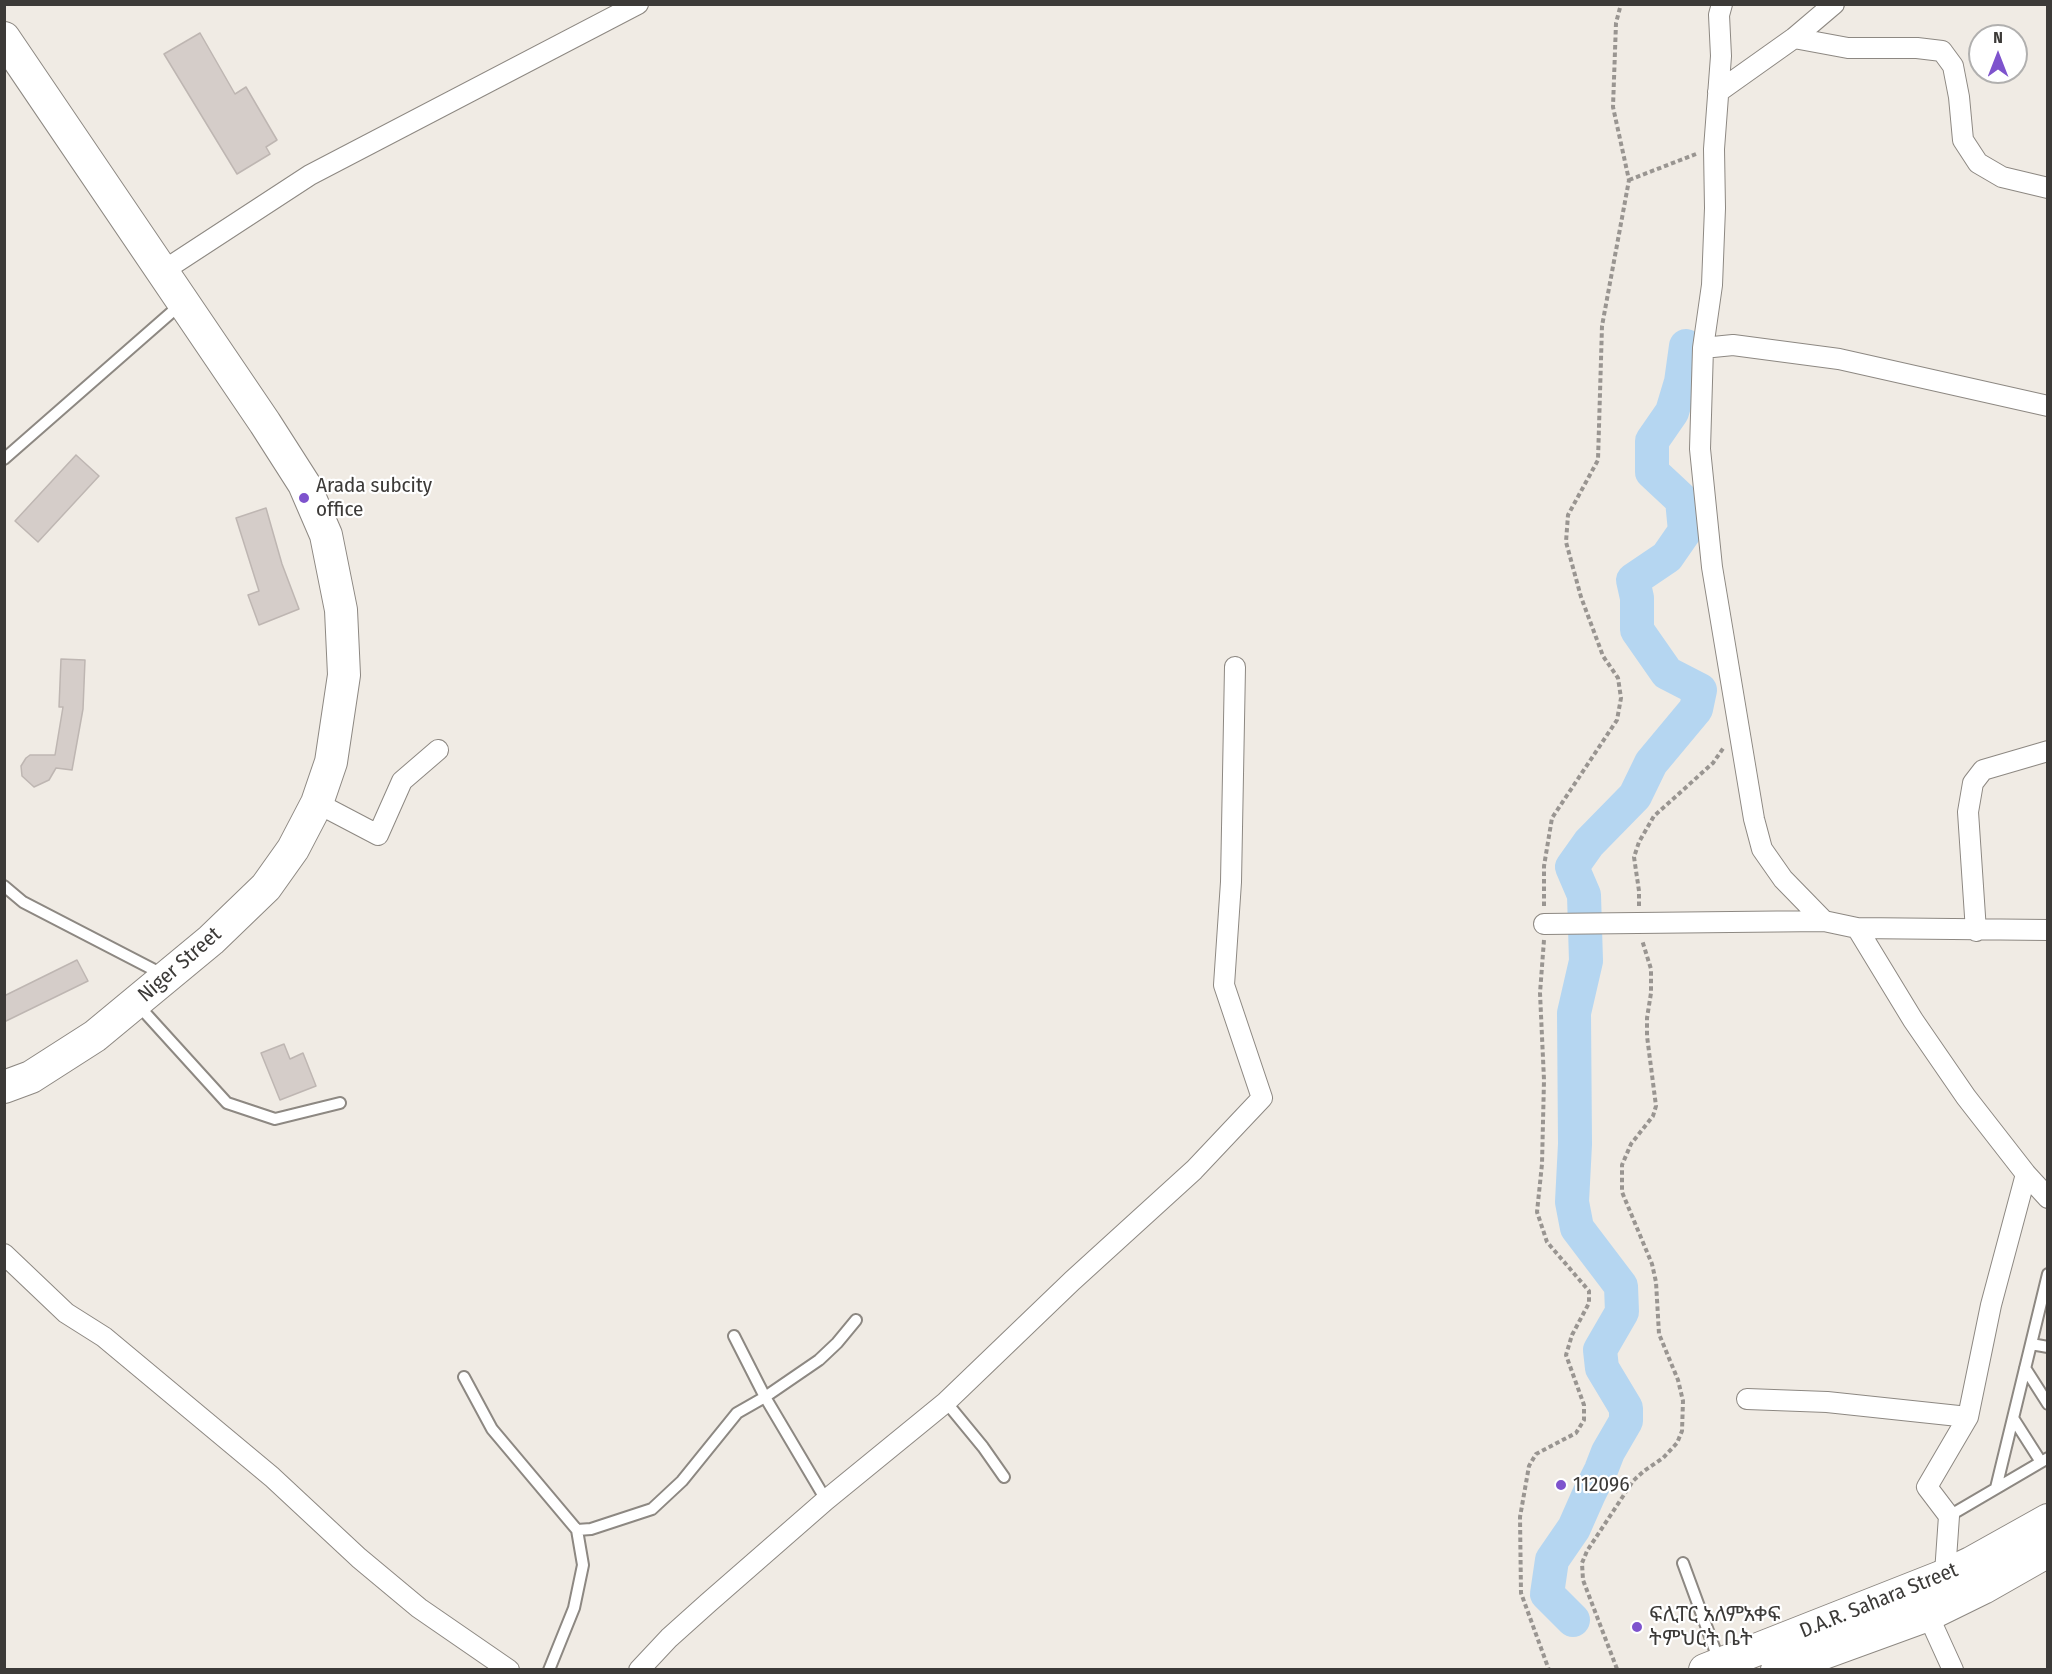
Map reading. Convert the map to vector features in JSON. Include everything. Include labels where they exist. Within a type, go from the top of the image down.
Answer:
[{"type":"main road","name":"Niger Street","points":[[4,38],[304,484],[326,535],[341,610],[344,675],[331,762],[317,802],[293,849],[266,887],[211,940],[95,1036],[40,1072],[4,1087]]},
{"type":"main road","name":"D.A.R. Sahara Street","points":[[1713,1666],[1941,1577],[1980,1559],[2048,1520]]},
{"type":"main road","name":"D.A.R. Sahara Street","points":[[1777,1670],[1928,1615],[1983,1588],[2048,1551]]},
{"type":"street","points":[[163,272],[310,175],[638,4]]},
{"type":"street","points":[[1722,4],[1719,15],[1721,56],[1714,149],[1715,208],[1712,285],[1703,348],[1700,449],[1712,567],[1754,819],[1762,849],[1783,879],[1824,921]]},
{"type":"street","points":[[1718,92],[1794,38],[1834,4]]},
{"type":"street","points":[[1794,38],[1848,48],[1917,48],[1942,51],[1953,66],[1963,140],[1978,163],[2002,177],[2048,188]]},
{"type":"street","points":[[1703,348],[1733,345],[1839,359],[2048,405]]},
{"type":"street","points":[[639,1670],[684,1624],[826,1500],[946,1402],[1072,1281],[1194,1170],[1262,1098],[1224,985],[1231,882],[1235,667]]},
{"type":"street","points":[[317,802],[378,835],[402,781],[438,750]]},
{"type":"street","points":[[1976,931],[1968,812],[1972,783],[1983,770],[2048,752]]},
{"type":"street","points":[[1544,924],[1824,921],[1857,928],[2048,930]]},
{"type":"street","points":[[1857,928],[1912,1020],[1966,1098],[2048,1198]]},
{"type":"street","points":[[1941,1577],[1945,1573],[1949,1516],[1927,1487],[1968,1417],[1991,1305],[2026,1174]]},
{"type":"street","points":[[4,1254],[66,1313],[104,1337],[246,1455],[419,1608],[509,1670]]},
{"type":"street","points":[[1747,1399],[1827,1402],[1968,1417]]},
{"type":"street","points":[[1928,1615],[1953,1670]]},
{"type":"lane","points":[[4,459],[183,302]]},
{"type":"lane","points":[[4,886],[23,902],[167,976]]},
{"type":"lane","points":[[136,1003],[227,1102],[275,1119],[340,1102]]},
{"type":"lane","points":[[1996,1488],[2048,1274]]},
{"type":"lane","points":[[577,1530],[591,1529],[652,1509],[682,1481],[737,1413],[819,1360],[856,1320]]},
{"type":"lane","points":[[734,1335],[765,1396],[826,1500]]},
{"type":"lane","points":[[2031,1344],[2048,1347]]},
{"type":"lane","points":[[2025,1368],[2048,1404]]},
{"type":"lane","points":[[464,1377],[492,1429],[577,1530],[583,1565],[574,1608],[549,1670]]},
{"type":"lane","points":[[946,1402],[1004,1477]]},
{"type":"lane","points":[[1949,1516],[2044,1460],[2013,1418]]},
{"type":"lane","points":[[1683,1563],[1713,1666]]},
{"type":"path","points":[[1549,1670],[1521,1593],[1520,1517],[1529,1466],[1536,1454],[1576,1433],[1584,1420],[1584,1405],[1566,1355],[1572,1335],[1589,1303],[1589,1291],[1547,1242],[1537,1212],[1542,1164],[1544,1080],[1540,993],[1544,924],[1544,866],[1552,818],[1617,720],[1621,698],[1618,678],[1603,656],[1581,597],[1566,542],[1568,515],[1598,460],[1602,326],[1629,180],[1613,107],[1616,23],[1622,4]]},
{"type":"path","points":[[1629,180],[1694,155]]},
{"type":"path","points":[[1617,1668],[1583,1580],[1582,1563],[1587,1551],[1633,1481],[1663,1458],[1677,1443],[1682,1431],[1683,1401],[1678,1380],[1659,1334],[1656,1282],[1652,1263],[1622,1192],[1622,1165],[1631,1144],[1653,1116],[1656,1106],[1647,1036],[1651,969],[1638,922],[1639,891],[1634,857],[1639,842],[1654,816],[1713,763],[1740,726]]},
{"type":"building","points":[[200,33],[235,94],[246,87],[277,140],[266,147],[270,154],[237,174],[164,54]]},
{"type":"building","points":[[76,455],[99,476],[38,542],[15,521]]},
{"type":"building","points":[[266,508],[282,564],[299,609],[259,625],[248,595],[259,591],[236,518]]},
{"type":"building","points":[[61,659],[85,660],[83,709],[72,770],[56,768],[49,780],[34,787],[22,776],[21,766],[30,755],[55,755],[63,707],[59,707]]},
{"type":"building","points":[[77,960],[88,981],[4,1022],[4,996]]},
{"type":"building","points":[[284,1044],[290,1059],[303,1053],[316,1086],[280,1100],[261,1053]]},
{"type":"waterway","points":[[1573,1620],[1547,1594],[1552,1560],[1574,1528],[1608,1452],[1626,1421],[1626,1408],[1602,1368],[1600,1350],[1622,1312],[1621,1286],[1577,1228],[1572,1202],[1575,1144],[1574,1013],[1586,961],[1584,895],[1572,867],[1589,843],[1635,796],[1651,763],[1696,709],[1700,690],[1667,673],[1637,630],[1637,598],[1633,580],[1667,557],[1685,531],[1682,500],[1652,472],[1652,441],[1672,412],[1681,382],[1686,346]]},
{"type":"place","name":"Arada subcity office","points":[[304,498]]},
{"type":"place","name":"112096","points":[[1561,1485]]},
{"type":"place","name":"ፍሊፐር አለምአቀፍ ትምህርት ቤት","points":[[1637,1627]]}]
